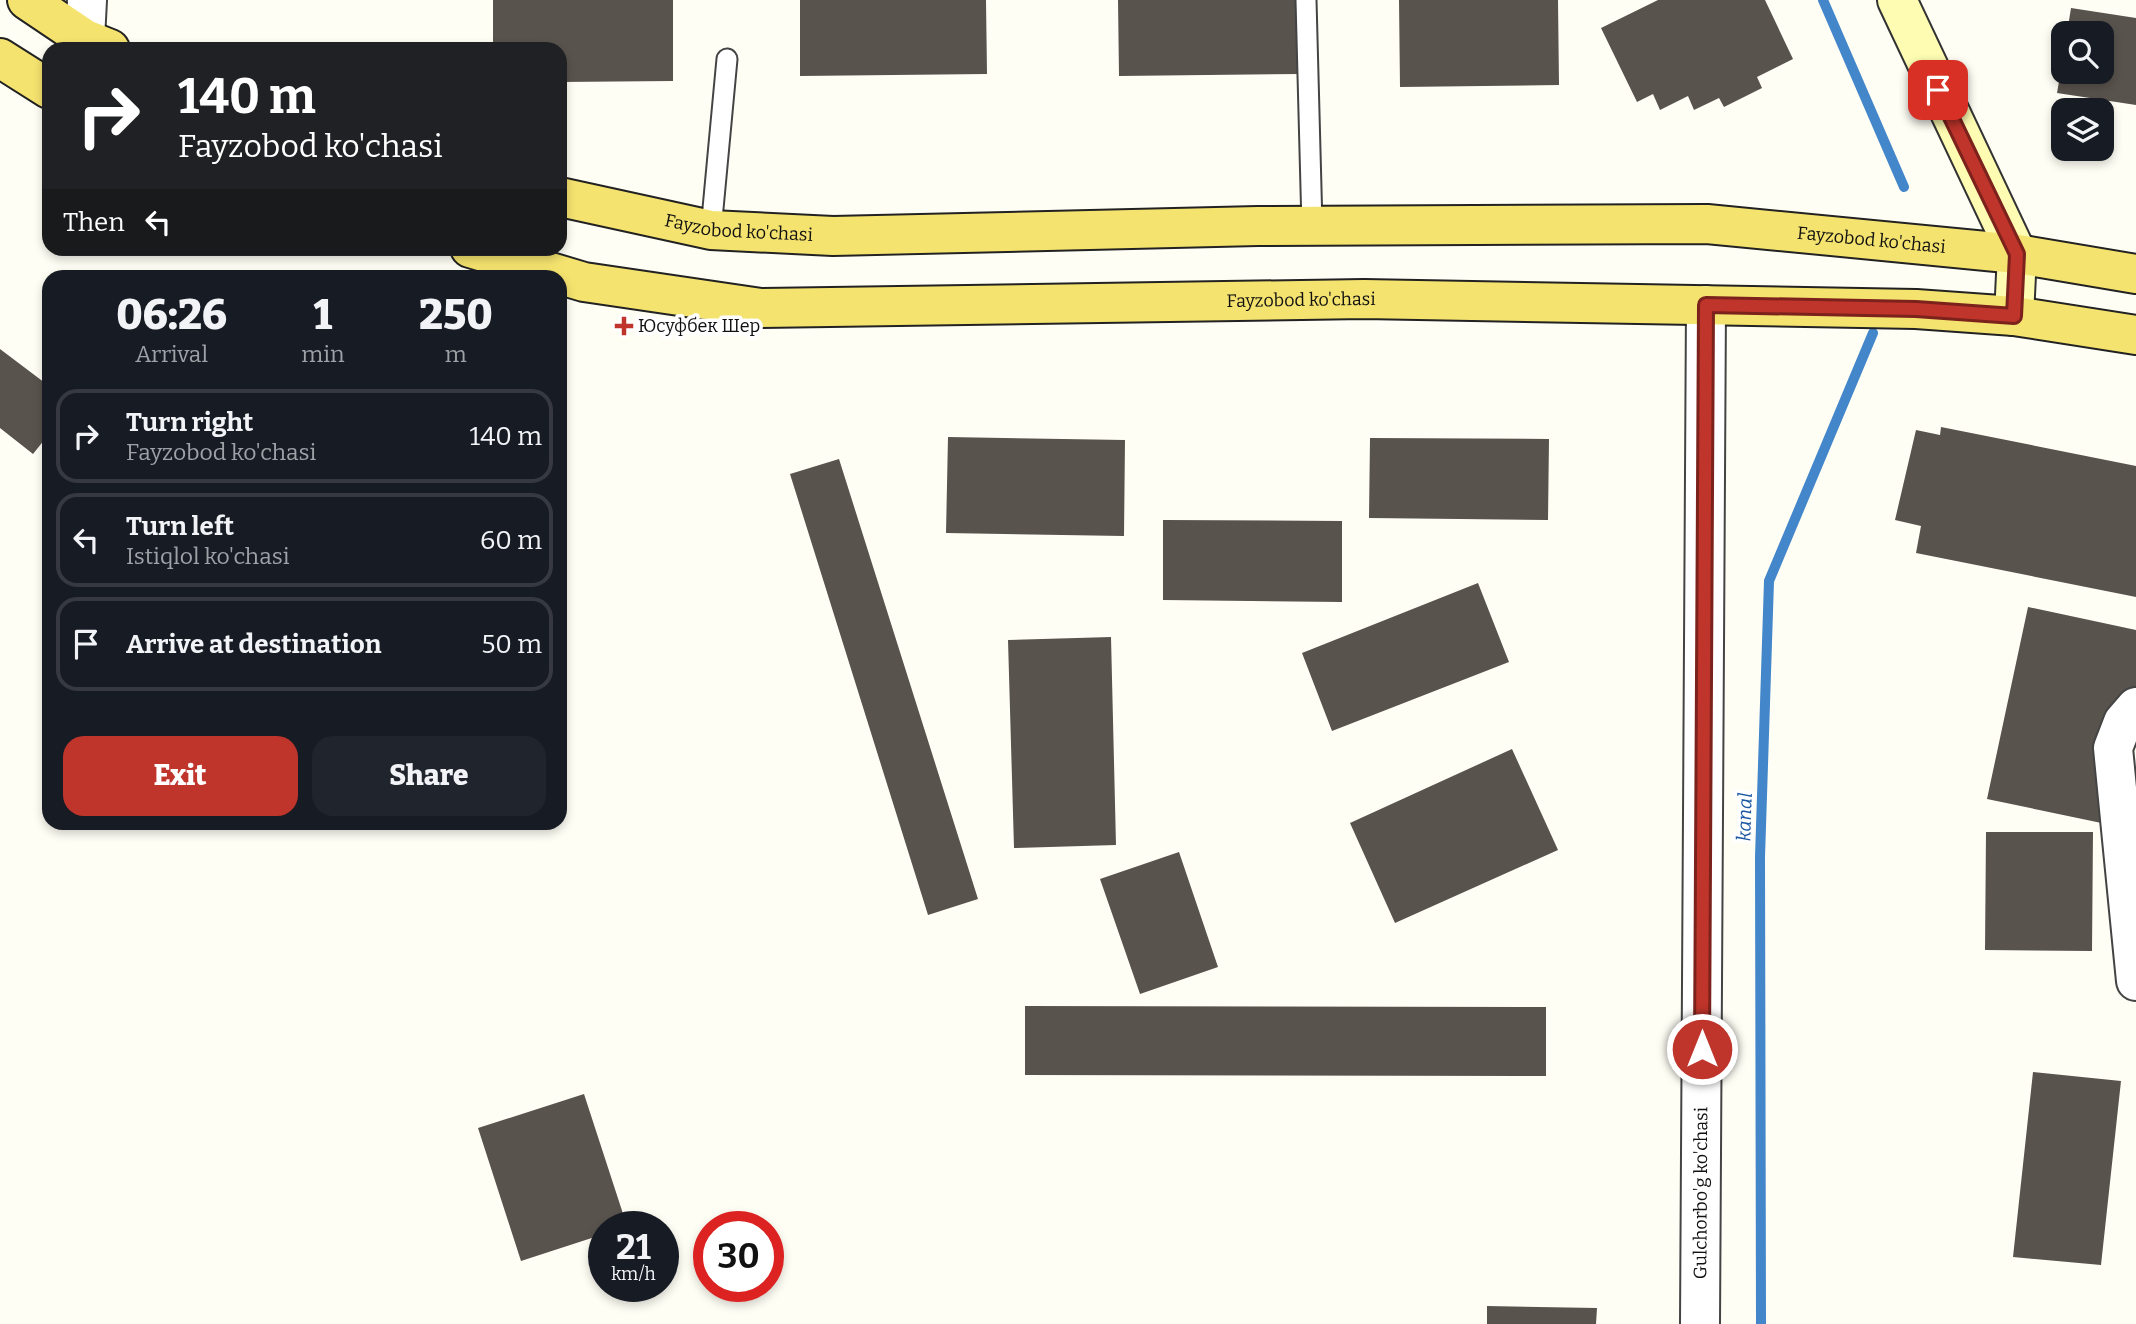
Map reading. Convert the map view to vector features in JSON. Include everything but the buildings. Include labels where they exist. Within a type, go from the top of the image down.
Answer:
[{"type":"main road","points":[[27,0],[94,42]]},
{"type":"main road","points":[[1897,0],[2017,254],[2014,316]]},
{"type":"main road","points":[[0,58],[42,85]]},
{"type":"main road","name":"Fayzobod ko'chasi","points":[[567,199],[711,230],[833,236],[1312,226],[1707,225],[2017,254],[2136,274]]},
{"type":"main road","name":"Fayzobod ko'chasi","points":[[497,256],[544,270]]},
{"type":"main road","name":"Fayzobod ko'chasi","points":[[567,277],[584,282],[761,308],[1364,299],[1916,309],[2014,316],[2136,335]]},
{"type":"street","points":[[87,0],[97,42]]},
{"type":"street","name":"Gulchorbo'g ko'chasi","points":[[1700,1324],[1706,305]]},
{"type":"street","points":[[2136,707],[2123,722],[2113,748],[2136,981]]},
{"type":"lane","points":[[1306,0],[1312,226]]},
{"type":"lane","points":[[711,230],[727,60]]},
{"type":"waterway","points":[[1823,0],[1904,187]]},
{"type":"waterway","name":"kanal","points":[[1761,1324],[1760,857],[1769,581],[1873,333]]},
{"type":"place","name":"Юсуфбек Шер","points":[[624,326]]},
{"type":"route","points":[[1702,1049],[1706,305],[1916,309],[2014,316],[2017,254],[1938,90]]}]
